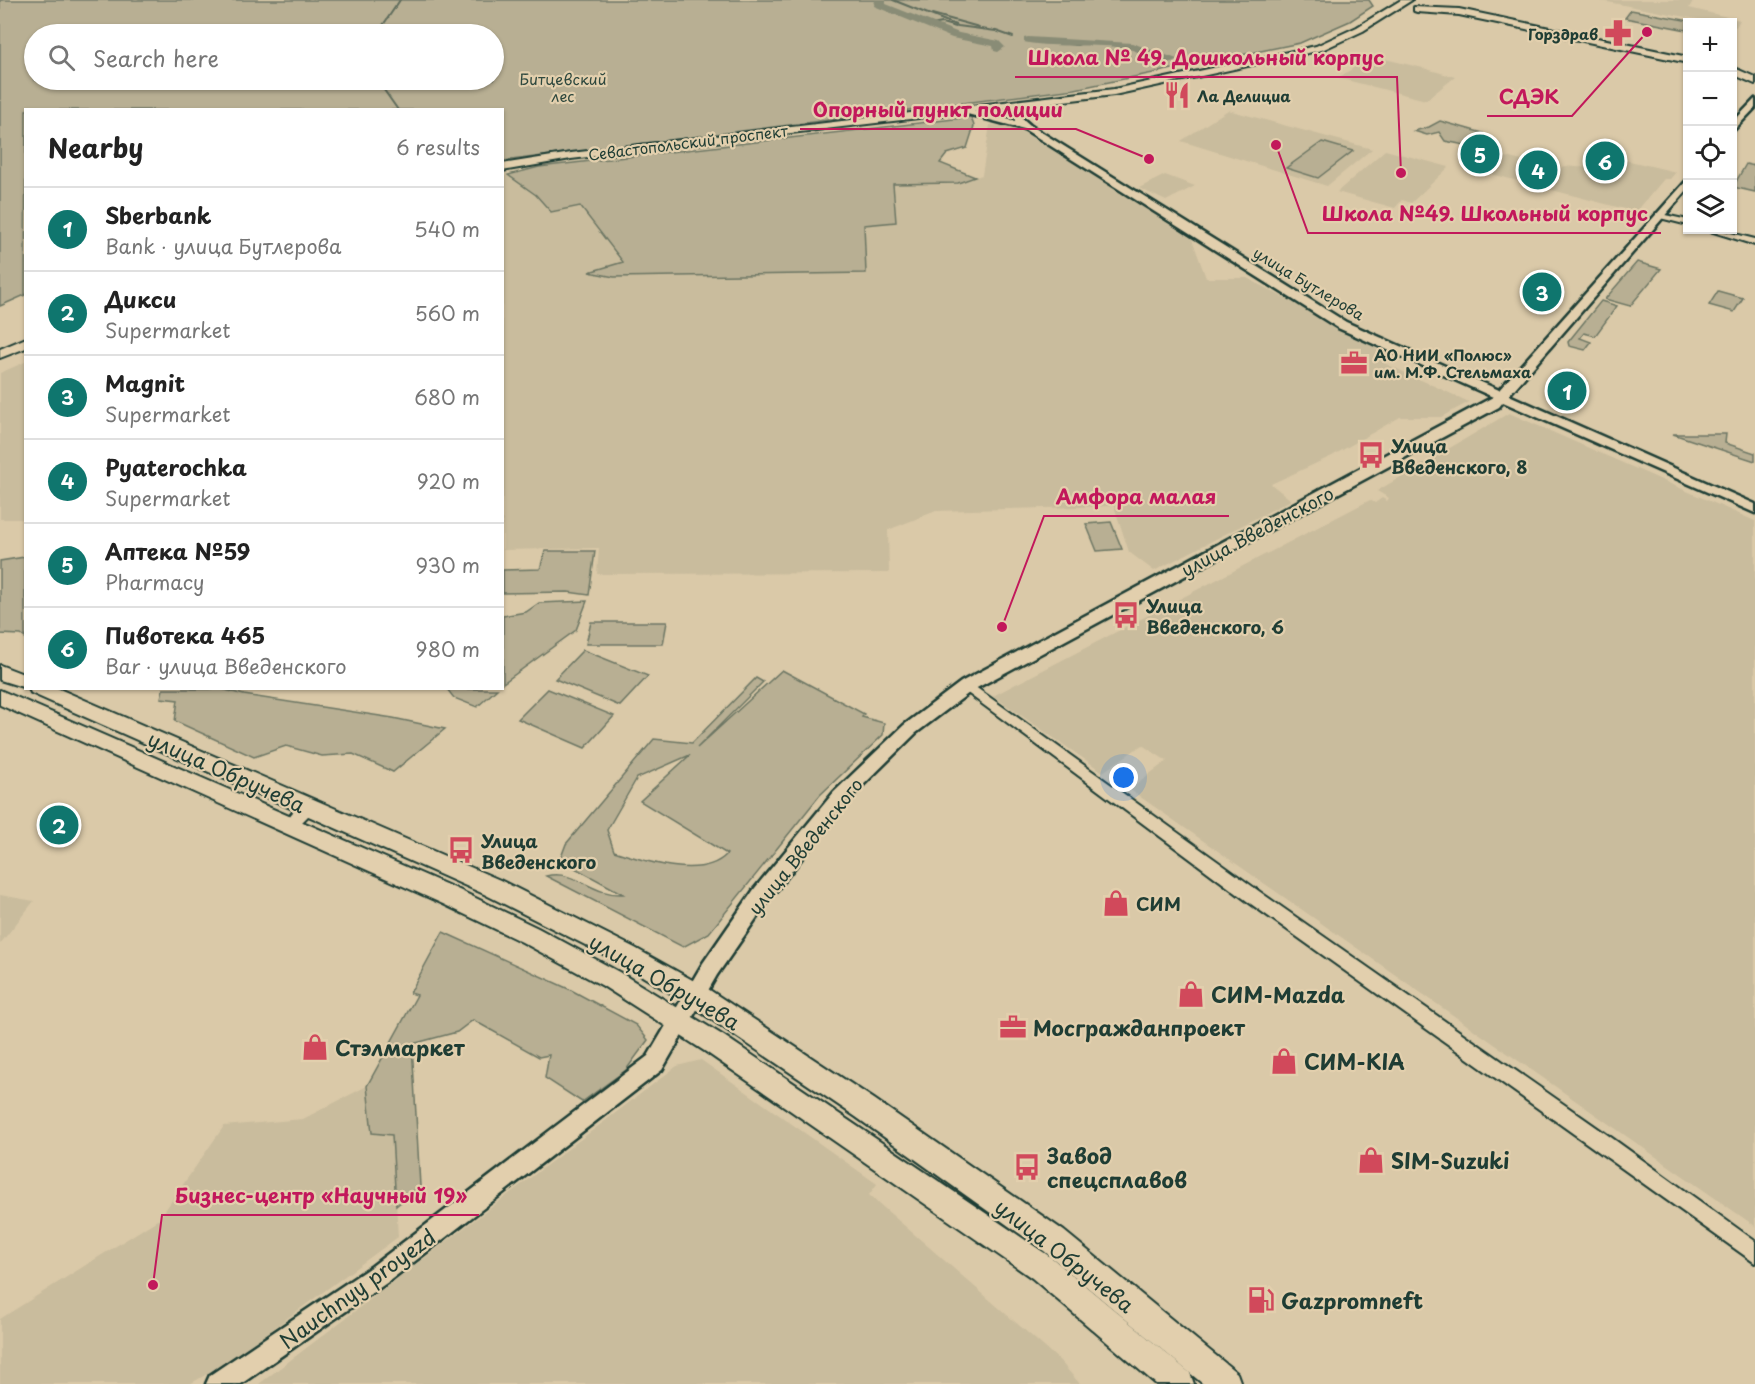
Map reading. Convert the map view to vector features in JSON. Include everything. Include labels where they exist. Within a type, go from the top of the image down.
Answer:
[{"type":"main road","name":"Севастопольский проспект","points":[[504,166],[1045,101],[1156,81],[1319,48],[1360,29],[1388,4],[1407,0]]},
{"type":"main road","points":[[1417,9],[1431,5],[1433,0],[1459,12]]},
{"type":"main road","points":[[1388,4],[1459,12],[1683,59]]},
{"type":"main road","points":[[1737,71],[1754,76]]},
{"type":"main road","name":"Севастопольский проспект","points":[[504,166],[567,154],[1047,97],[1156,81]]},
{"type":"main road","points":[[0,345],[24,335]]},
{"type":"main road","points":[[0,354],[24,343]]},
{"type":"main road","points":[[0,672],[24,682]]},
{"type":"main road","name":"улица Обручева","points":[[43,690],[492,887],[627,955],[696,995],[882,1120],[1054,1241],[1226,1384]]},
{"type":"main road","name":"улица Обручева","points":[[0,697],[530,935],[611,978],[680,1024],[715,1044],[1042,1268],[1179,1384]]},
{"type":"street","points":[[1027,127],[1018,119],[1017,112],[1045,101]]},
{"type":"street","points":[[1735,126],[1755,102]]},
{"type":"street","name":"улица Бутлерова","points":[[957,110],[1027,127],[1333,320],[1501,398],[1755,509]]},
{"type":"street","name":"улица Введенского","points":[[680,1024],[696,995],[762,894],[840,797],[910,729],[967,686],[1501,398],[1683,188]]},
{"type":"street","points":[[1659,215],[1683,222]]},
{"type":"street","points":[[1726,234],[1755,242]]},
{"type":"street","points":[[967,686],[1257,899],[1596,1137],[1755,1252]]},
{"type":"street","points":[[298,830],[293,825],[296,817],[304,811],[317,810]]},
{"type":"street","name":"Nauchnyy proyezd","points":[[219,1384],[380,1274],[655,1062],[680,1024]]},
{"type":"shaded area","points":[[1597,0],[1691,0],[1693,1],[1689,8],[1732,18],[1692,18]]},
{"type":"shaded area","points":[[1372,56],[1455,77],[1426,100],[1338,78]]},
{"type":"shaded area","points":[[1228,110],[1372,149],[1327,186],[1181,141]]},
{"type":"shaded area","points":[[990,125],[1018,127],[1192,239],[1206,278],[1247,278],[1374,346],[1386,364],[1469,402],[1441,417],[1400,417],[1332,456],[1271,484],[1291,500],[1154,571],[1129,552],[1114,506],[936,511],[888,530],[889,573],[597,574],[599,548],[504,550],[504,176],[508,175],[536,195],[551,212],[580,206],[623,263],[591,272],[866,272],[864,225],[892,184],[958,183],[982,175]]},
{"type":"shaded area","points":[[1385,150],[1449,167],[1411,203],[1402,200],[1395,208],[1337,192]]},
{"type":"shaded area","points":[[1600,154],[1676,172],[1670,179],[1664,179],[1636,212],[1484,172],[1497,158],[1505,157],[1560,170],[1563,166],[1590,168]]},
{"type":"shaded area","points":[[1165,175],[1195,186],[1166,201],[1139,188]]},
{"type":"shaded area","points":[[24,362],[24,519],[0,519],[0,373]]},
{"type":"shaded area","points":[[1509,413],[1755,521],[1755,1226],[1129,789],[1167,761],[1142,745],[1103,772],[993,696],[1370,500],[1375,503],[1382,498],[1387,501],[1389,498],[1377,491]]},
{"type":"shaded area","points":[[0,895],[34,901],[0,944]]},
{"type":"shaded area","points":[[701,1060],[877,1184],[869,1195],[1059,1360],[1080,1384],[259,1384],[677,1066]]},
{"type":"shaded area","points":[[367,1086],[372,1133],[392,1135],[398,1237],[229,1361],[190,1384],[0,1384],[0,1319],[159,1219],[224,1126],[303,1119]]},
{"type":"green space","name":"Битцевский лес","points":[[0,0],[1369,0],[1373,6],[1350,21],[1300,43],[1075,89],[504,161],[504,108],[24,108],[24,295],[0,306]]},
{"type":"green space","points":[[1631,10],[1683,20],[1683,29],[1625,18]]},
{"type":"green space","points":[[971,117],[974,126],[967,148],[947,154],[940,163],[975,177],[958,183],[893,184],[896,222],[864,225],[866,273],[614,277],[589,272],[623,262],[580,206],[551,212],[536,195],[508,175],[539,167]]},
{"type":"green space","points":[[1440,121],[1483,133],[1483,141],[1494,145],[1490,150],[1445,141],[1439,132],[1427,135],[1414,131]]},
{"type":"green space","points":[[1322,142],[1353,151],[1318,178],[1286,168]]},
{"type":"green space","points":[[1746,164],[1755,166],[1755,192],[1737,188],[1737,180]]},
{"type":"green space","points":[[1637,262],[1661,269],[1630,306],[1605,299]]},
{"type":"green space","points":[[1718,291],[1743,298],[1734,312],[1709,305]]},
{"type":"green space","points":[[1601,301],[1617,306],[1595,336],[1584,333],[1580,338],[1591,342],[1585,350],[1569,346],[1568,342]]},
{"type":"green space","points":[[1673,434],[1726,434],[1725,443],[1755,453],[1755,461]]},
{"type":"green space","points":[[1111,522],[1122,549],[1097,551],[1086,524]]},
{"type":"green space","points":[[545,551],[595,551],[589,595],[568,592],[504,593],[504,570],[540,569]]},
{"type":"green space","points":[[24,557],[24,637],[21,635],[0,634],[0,561]]},
{"type":"green space","points":[[587,601],[576,630],[504,682],[504,616],[526,612],[539,603]]},
{"type":"green space","points":[[591,622],[667,622],[663,644],[586,644]]},
{"type":"green space","points":[[583,650],[648,676],[620,706],[555,679]]},
{"type":"green space","points":[[782,670],[864,714],[862,717],[884,723],[883,735],[820,795],[709,933],[683,947],[546,876],[566,876],[602,891],[623,894],[560,860],[566,844],[654,739],[692,743],[756,678],[763,682],[697,748]],"holes":[[[690,755],[640,801],[727,854],[716,862],[688,868],[656,863],[614,851],[607,830],[637,778]]]},
{"type":"green space","points":[[548,689],[614,716],[585,748],[518,719]]},
{"type":"green space","points":[[163,690],[226,690],[445,729],[393,772],[353,754],[322,756],[286,746],[254,757],[175,721],[178,700],[161,698]]},
{"type":"green space","points":[[448,690],[496,690],[477,707],[454,698]]},
{"type":"green space","points":[[443,932],[571,990],[636,1025],[648,1040],[626,1070],[582,1102],[545,1078],[549,1055],[539,1057],[473,1020],[457,1032],[412,1044],[420,1186],[396,1206],[392,1135],[372,1133],[367,1086],[417,995],[410,993]]},
{"type":"waterway","points":[[384,24],[400,0]]},
{"type":"waterway","points":[[880,0],[882,2],[877,4],[972,41],[995,43],[1000,47],[998,49]]},
{"type":"waterway","points":[[893,0],[958,26],[996,31],[1013,37]]},
{"type":"waterway","points":[[932,14],[979,27]]},
{"type":"waterway","points":[[932,25],[942,23],[956,27]]},
{"type":"waterway","points":[[1028,40],[1077,45],[1086,42]]},
{"type":"waterway","points":[[1028,40],[1132,46],[1153,56],[1172,59]]},
{"type":"waterway","points":[[384,90],[397,108]]},
{"type":"place","name":"СДЭК","points":[[1647,32]]},
{"type":"place","name":"Горздрав","points":[[1618,33]]},
{"type":"place","name":"Ла Делициа","points":[[1177,95]]},
{"type":"place","name":"Школа №49. Школьный корпус","points":[[1276,145]]},
{"type":"place","name":"Аптека №59","points":[[1480,154]]},
{"type":"place","name":"Опорный пункт полиции","points":[[1149,159]]},
{"type":"place","name":"Пивотека 465","points":[[1605,161]]},
{"type":"place","name":"Pyaterochka","points":[[1538,170]]},
{"type":"place","name":"Школа № 49. Дошкольный корпус","points":[[1401,173]]},
{"type":"place","name":"Magnit","points":[[1542,292]]},
{"type":"place","name":"АО НИИ «Полюс» им. М.Ф. Стельмаха","points":[[1354,363]]},
{"type":"place","name":"Sberbank","points":[[1567,391]]},
{"type":"place","name":"Улица Введенского, 8","points":[[1371,455]]},
{"type":"place","name":"Улица Введенского, 6","points":[[1126,615]]},
{"type":"place","name":"Амфора малая","points":[[1002,627]]},
{"type":"place","name":"Дикси","points":[[59,825]]},
{"type":"place","name":"Улица Введенского","points":[[461,850]]},
{"type":"place","name":"СИМ","points":[[1116,903]]},
{"type":"place","name":"СИМ-Mazda","points":[[1191,994]]},
{"type":"place","name":"Мосгражданпроект","points":[[1013,1027]]},
{"type":"place","name":"Стэлмаркет","points":[[315,1047]]},
{"type":"place","name":"СИМ-KIA","points":[[1284,1061]]},
{"type":"place","name":"SIM-Suzuki","points":[[1371,1160]]},
{"type":"place","name":"Завод спецсплавов","points":[[1027,1167]]},
{"type":"place","name":"Бизнес-центр «Научный 19»","points":[[153,1285]]},
{"type":"place","name":"Gazpromneft","points":[[1261,1300]]}]
